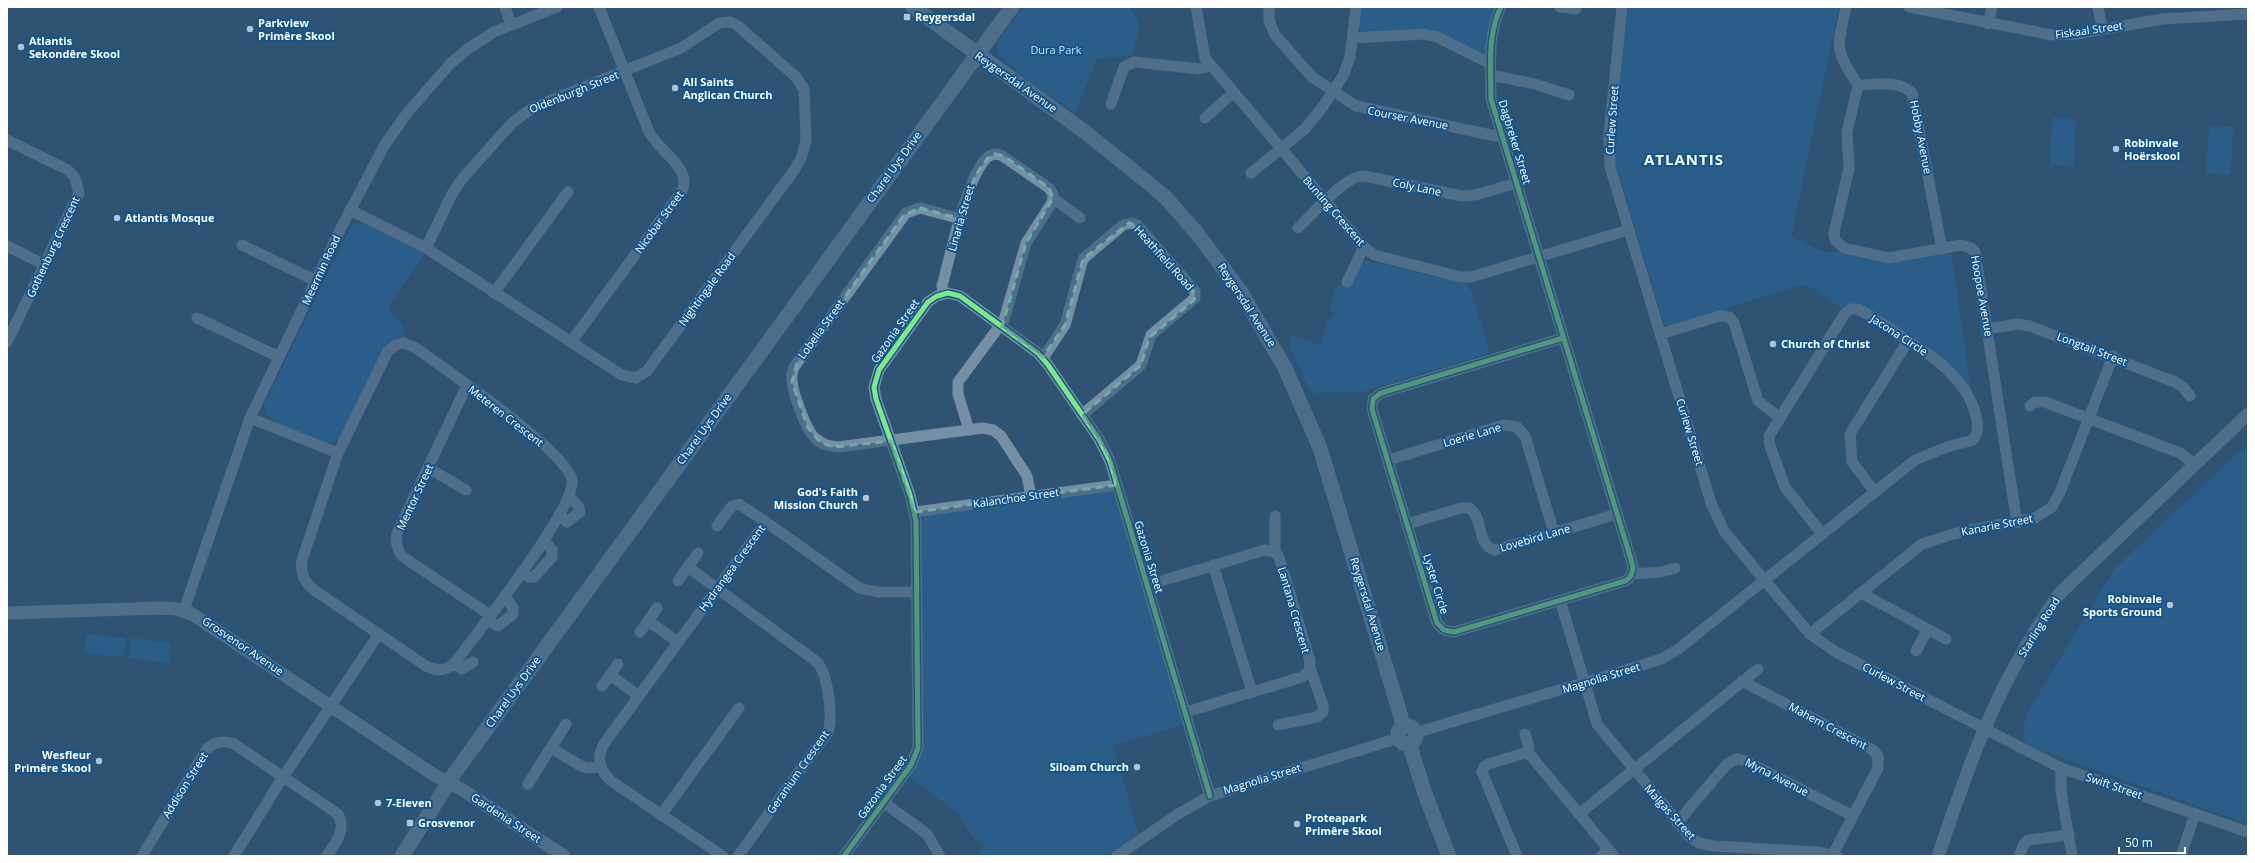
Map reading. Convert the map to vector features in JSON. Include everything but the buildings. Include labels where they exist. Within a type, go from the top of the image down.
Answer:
[{"type":"main road","name":"Reygersdal Avenue","points":[[912,7],[1085,132],[1165,197],[1211,251],[1248,303],[1286,368],[1320,448],[1424,794],[1450,856]]},
{"type":"main road","name":"Charel Uys Drive","points":[[402,856],[448,782],[1012,7]]},
{"type":"street","points":[[505,7],[512,25]]},
{"type":"street","name":"Meermin Road","points":[[184,610],[250,418],[375,160],[408,112],[450,64],[468,48],[485,37],[557,7]]},
{"type":"street","name":"Nicobar Street","points":[[571,342],[682,192],[684,184],[684,176],[680,168],[659,148],[649,132],[600,7]]},
{"type":"street","name":"Bunting Crescent","points":[[1196,7],[1205,58],[1364,247],[1381,258],[1461,277],[1482,275],[1628,230]]},
{"type":"street","name":"Courser Avenue","points":[[1269,7],[1269,20],[1275,35],[1312,77],[1333,92],[1364,110],[1495,136],[1502,134]]},
{"type":"street","points":[[1251,173],[1311,123],[1333,92],[1348,66],[1356,7]]},
{"type":"street","name":"Dagbreker Street","points":[[1501,7],[1494,27],[1491,69],[1491,99],[1540,258]]},
{"type":"street","points":[[1560,7],[1576,9]]},
{"type":"street","name":"Curlew Street","points":[[1622,7],[1608,150],[1613,179],[1714,510],[1724,531],[1810,634],[1836,652],[1984,729]]},
{"type":"street","points":[[1846,7],[1839,51],[1843,62],[1858,85]]},
{"type":"street","name":"Fiskaal Street","points":[[1908,7],[2052,36],[2102,29],[2196,11],[2248,14]]},
{"type":"street","points":[[1988,24],[1992,7]]},
{"type":"street","points":[[2098,7],[2102,29]]},
{"type":"street","name":"Nightingale Road","points":[[350,210],[426,248],[625,377],[636,378],[644,374],[795,169],[804,149],[806,101],[802,84],[795,76],[734,23],[722,22],[716,24],[681,48],[626,71]]},
{"type":"street","points":[[1353,38],[1424,34],[1437,37],[1491,69],[1569,95]]},
{"type":"street","points":[[1111,104],[1124,67],[1129,64],[1136,63],[1199,69],[1211,66]]},
{"type":"street","name":"Oldenburgh Street","points":[[426,248],[457,186],[517,118],[534,107],[626,71]]},
{"type":"street","name":"Hoopoe Avenue","points":[[1858,85],[1848,132],[1850,163],[1834,233],[1837,244],[1844,248],[1882,257],[1898,257],[1961,245],[1971,248],[1975,252],[2017,523]]},
{"type":"street","name":"Hobby Avenue","points":[[1858,85],[1894,85],[1904,87],[1912,93],[1942,249]]},
{"type":"street","points":[[1205,118],[1233,93]]},
{"type":"street","name":"Gothenburg Crescent","points":[[7,140],[68,170],[78,183],[78,198],[7,342]]},
{"type":"street","name":"Linaria Street","points":[[943,294],[942,286],[975,176],[988,158],[995,154],[1004,156],[1049,188],[1053,198],[1080,218]]},
{"type":"street","name":"Coly Lane","points":[[1298,228],[1348,181],[1360,176],[1462,196],[1475,195],[1517,183]]},
{"type":"street","points":[[494,293],[568,192]]},
{"type":"street","points":[[969,430],[958,394],[958,382],[1004,320],[1026,243],[1052,204],[1053,198]]},
{"type":"street","name":"Lobelia Street","points":[[961,219],[920,208],[906,213],[796,363],[792,372],[793,387],[808,428],[820,442],[838,447],[988,428],[1001,436],[1026,476],[1030,496]]},
{"type":"street","name":"Heathfield Road","points":[[1043,358],[1065,325],[1083,259],[1123,225],[1129,223],[1137,225],[1195,291],[1195,298],[1151,335],[1142,365],[1082,415]]},
{"type":"street","points":[[242,245],[316,281]]},
{"type":"street","points":[[7,246],[45,265]]},
{"type":"street","points":[[1347,282],[1364,247]]},
{"type":"street","points":[[1540,258],[1633,566],[1632,574]]},
{"type":"street","name":"Gazonia Street","points":[[844,856],[914,760],[920,741],[915,512],[874,393],[877,375],[928,302],[943,294],[960,296],[1043,358],[1107,453],[1148,585],[1210,796]]},
{"type":"street","name":"Jacona Circle","points":[[1765,581],[1822,534],[1874,491],[1915,460],[1947,447],[1969,442],[1977,433],[1978,426],[1969,396],[1942,365],[1860,310],[1849,310],[1845,313],[1770,432],[1770,446],[1786,487],[1822,534]]},
{"type":"street","points":[[1660,334],[1720,316],[1729,317],[1734,323],[1758,401],[1779,417]]},
{"type":"street","points":[[197,318],[279,357]]},
{"type":"street","name":"Longtail Street","points":[[1988,329],[2025,324],[2113,356],[2175,382],[2183,387],[2190,396]]},
{"type":"street","name":"Lyster Circle","points":[[1563,338],[1376,395],[1372,406],[1437,623],[1444,630],[1454,632],[1625,581],[1632,574],[1661,572],[1676,568]]},
{"type":"street","points":[[1874,491],[1852,462],[1850,434],[1908,341]]},
{"type":"street","name":"Meteren Crescent","points":[[404,343],[412,345],[528,430],[564,464],[572,480],[569,496],[544,540],[505,596],[454,664],[443,670],[430,668],[314,590],[306,583],[302,573],[302,560],[338,453],[386,355],[396,345],[404,343]]},
{"type":"street","name":"Kanarie Street","points":[[1810,634],[1922,544],[1960,532],[2017,523],[2035,518],[2052,507],[2060,492],[2113,356]]},
{"type":"street","name":"Mentor Street","points":[[467,386],[398,533],[396,541],[398,549],[404,557],[489,618]]},
{"type":"street","points":[[2030,406],[2036,402],[2046,402],[2180,453],[2195,464]]},
{"type":"street","name":"Starling Road","points":[[1938,856],[1984,729],[2015,666],[2060,592],[2248,414]]},
{"type":"street","points":[[250,418],[338,453]]},
{"type":"street","name":"Loerie Lane","points":[[1388,460],[1504,425],[1517,427],[1524,436],[1554,533]]},
{"type":"street","points":[[428,468],[466,490]]},
{"type":"street","name":"Kalanchoe Street","points":[[915,512],[1117,484]]},
{"type":"street","points":[[559,514],[567,522],[580,512],[579,507],[569,496]]},
{"type":"street","points":[[717,526],[732,506],[739,504],[766,522]]},
{"type":"street","name":"Lovebird Lane","points":[[1407,524],[1465,507],[1475,512],[1485,543],[1492,549],[1498,550],[1617,514]]},
{"type":"street","points":[[1148,585],[1265,550],[1275,552],[1275,516]]},
{"type":"street","name":"Hydrangea Crescent","points":[[600,767],[600,756],[603,745],[766,522],[859,588],[877,592],[917,592]]},
{"type":"street","points":[[522,572],[529,577],[534,577],[552,557],[552,550],[544,540]]},
{"type":"street","name":"Lantana Crescent","points":[[1186,712],[1302,677],[1307,674],[1310,668],[1279,556],[1275,552]]},
{"type":"street","points":[[678,581],[698,553]]},
{"type":"street","points":[[1213,565],[1252,692]]},
{"type":"street","name":"Geranium Crescent","points":[[688,567],[820,665],[826,677],[830,727],[738,856]]},
{"type":"street","name":"Magnolia Street","points":[[1122,854],[1188,807],[1210,796],[1407,735],[1585,683],[1668,656],[1765,581]]},
{"type":"street","points":[[1861,593],[1946,639]]},
{"type":"street","points":[[489,618],[498,626],[513,614],[512,608],[505,596]]},
{"type":"street","name":"Malgas Street","points":[[1560,600],[1597,724],[1633,770],[1690,837],[1706,845],[1834,856]]},
{"type":"street","name":"Grosvenor Avenue","points":[[7,613],[161,608],[184,610],[208,622],[434,775],[448,782]]},
{"type":"street","points":[[640,632],[657,608]]},
{"type":"street","points":[[648,621],[678,642]]},
{"type":"street","points":[[1916,652],[1928,629]]},
{"type":"street","points":[[234,856],[283,777],[379,634]]},
{"type":"street","points":[[454,664],[462,669],[473,662]]},
{"type":"street","points":[[602,686],[618,664]]},
{"type":"street","points":[[1278,725],[1317,717],[1322,712],[1323,705],[1310,668]]},
{"type":"street","points":[[1579,814],[1758,669]]},
{"type":"street","points":[[610,675],[639,696]]},
{"type":"street","name":"Mahem Crescent","points":[[1742,681],[1877,754],[1879,765],[1834,856]]},
{"type":"street","points":[[661,815],[739,708]]},
{"type":"street","points":[[528,784],[566,724]]},
{"type":"street","name":"Swift Street","points":[[1984,729],[2061,768],[2248,832]]},
{"type":"street","points":[[1525,734],[1529,747],[1527,754]]},
{"type":"street","name":"Addison Street","points":[[142,856],[207,749],[215,743],[224,741],[234,744],[335,811],[340,818],[341,831],[327,856]]},
{"type":"street","points":[[551,748],[581,766],[600,767],[611,781],[723,856]]},
{"type":"street","points":[[1517,856],[1510,843],[1482,772],[1484,767],[1488,764],[1522,753],[1527,754],[1579,814],[1608,854]]},
{"type":"street","name":"Myna Avenue","points":[[1677,823],[1727,764],[1737,759],[1746,761],[1853,816]]},
{"type":"street","points":[[2061,768],[2061,791],[2072,856]]},
{"type":"street","name":"Gardenia Street","points":[[448,782],[564,856]]},
{"type":"street","points":[[883,802],[926,834],[938,855]]},
{"type":"street","points":[[2181,856],[2195,814]]},
{"type":"street","points":[[2019,856],[2024,844],[2028,840],[2069,835]]},
{"type":"highlighted area","points":[[995,154],[1004,156],[1049,188],[1053,198],[1026,243],[1002,327],[1043,357],[1065,325],[1083,259],[1129,223],[1139,227],[1195,293],[1194,300],[1149,338],[1141,365],[1082,415],[1107,453],[1117,485],[915,512],[891,441],[833,447],[820,442],[808,428],[792,382],[797,363],[904,215],[920,208],[961,219],[975,176],[988,158]]},
{"type":"green space","name":"Dura Park","points":[[1024,7],[1130,7],[1140,26],[1132,55],[1097,59],[1075,113],[1036,87],[999,55],[997,42]]},
{"type":"green space","points":[[1361,7],[1497,7],[1486,55],[1484,56],[1436,32],[1360,32]]},
{"type":"green space","points":[[1628,7],[1839,7],[1791,237],[1825,252],[1840,252],[1879,260],[1951,250],[1971,391],[1859,305],[1843,309],[1809,286],[1802,285],[1736,305],[1724,312],[1668,326],[1664,323],[1615,163],[1615,134]]},
{"type":"green space","points":[[2052,118],[2076,119],[2074,166],[2050,165]]},
{"type":"green space","points":[[2209,126],[2233,127],[2231,174],[2206,173]]},
{"type":"green space","points":[[366,223],[426,252],[388,307],[403,327],[405,338],[391,341],[384,348],[340,440],[329,444],[277,424],[278,423],[266,415],[264,405],[349,230],[354,224]]},
{"type":"green space","points":[[1365,260],[1463,283],[1471,290],[1490,353],[1361,392],[1311,393],[1289,346],[1291,335],[1320,345],[1329,319],[1331,319],[1334,312],[1329,310],[1337,286],[1346,286]]},
{"type":"green space","name":"Robinvale Sports Ground","points":[[2248,444],[2248,824],[2029,746],[2024,738],[2024,724],[2029,710],[2115,568]]},
{"type":"green space","points":[[1110,491],[1115,494],[1184,724],[1113,746],[1139,835],[1108,856],[977,856],[984,845],[973,838],[958,813],[907,776],[923,749],[924,742],[921,521],[926,515]]},
{"type":"green space","points":[[86,634],[126,638],[123,657],[84,653]]},
{"type":"green space","points":[[131,638],[171,643],[169,663],[129,658]]},
{"type":"cycle path","points":[[1501,7],[1492,40],[1490,64],[1491,99],[1633,569],[1630,577],[1625,581],[1454,632],[1444,630],[1437,623],[1372,409],[1373,399],[1381,393],[1563,338]]},
{"type":"cycle path","points":[[844,856],[911,765],[918,748],[916,521],[910,495],[876,399],[874,387],[879,370],[928,302],[937,296],[948,293],[960,296],[1038,353],[1048,365],[1099,439],[1110,461],[1210,796]]},
{"type":"place","name":"Reygersdal","points":[[907,17]]},
{"type":"place","name":"Parkview Primêre Skool","points":[[250,29]]},
{"type":"place","name":"Atlantis Sekondêre Skool","points":[[21,47]]},
{"type":"place","name":"All Saints Anglican Church","points":[[675,88]]},
{"type":"place","name":"Robinvale Hoërskool","points":[[2116,149]]},
{"type":"place","name":"Atlantis Mosque","points":[[117,218]]},
{"type":"place","name":"Church of Christ","points":[[1773,344]]},
{"type":"place","name":"God's Faith Mission Church","points":[[866,498]]},
{"type":"place","name":"Robinvale Sports Ground","points":[[2170,605]]},
{"type":"place","name":"Wesfleur Primêre Skool","points":[[99,761]]},
{"type":"place","name":"Siloam Church","points":[[1137,767]]},
{"type":"place","name":"7-Eleven","points":[[378,803]]},
{"type":"place","name":"Grosvenor","points":[[410,823]]},
{"type":"place","name":"Proteapark Primêre Skool","points":[[1297,824]]},
{"type":"district","name":"ATLANTIS","points":[[1684,160]]}]
